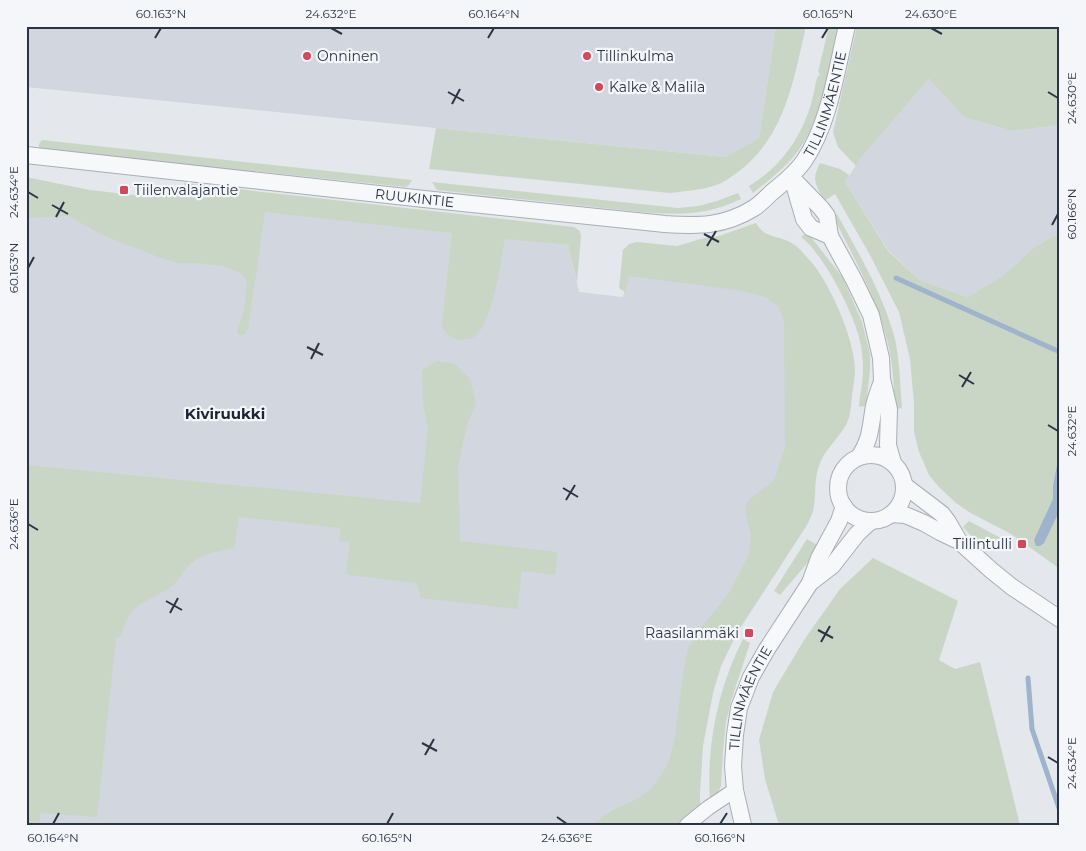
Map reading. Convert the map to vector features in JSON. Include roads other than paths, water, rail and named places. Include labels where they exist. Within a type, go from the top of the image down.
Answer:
[{"type":"street","name":"TILLINMÄENTIE","points":[[791,177],[804,161],[824,122],[847,26]]},
{"type":"street","name":"RUUKINTIE","points":[[26,154],[424,199],[695,226],[716,224],[755,207],[791,177]]},
{"type":"street","points":[[791,177],[804,219],[811,228],[830,236],[871,315],[880,358],[882,379],[890,409],[888,445],[893,462]]},
{"type":"street","points":[[859,457],[869,439],[873,411],[882,379]]},
{"type":"street","points":[[868,455],[877,455],[893,462],[903,477],[904,485],[902,501],[897,508],[885,518],[871,521],[863,520],[849,512],[840,498],[838,490],[841,474],[846,467],[859,457],[868,455]]},
{"type":"street","points":[[904,485],[942,514],[960,541],[991,570],[1012,587],[1060,619]]},
{"type":"street","name":"TILLINMÄENTIE","points":[[743,825],[735,790],[733,766],[739,708],[751,677],[810,583],[819,558],[839,521],[844,506]]},
{"type":"street","points":[[891,514],[905,515],[960,541]]},
{"type":"street","name":"TILLINMÄENTIE","points":[[810,583],[832,566],[857,534],[871,521]]},
{"type":"street","points":[[687,825],[735,790]]},
{"type":"water","points":[[1060,462],[1060,507],[1044,543],[1036,546],[1034,540],[1053,499],[1053,486],[1057,465]]},
{"type":"waterway","points":[[896,278],[1060,352]]},
{"type":"waterway","points":[[1028,678],[1032,729],[1060,811]]},
{"type":"place","name":"Onninen","points":[[307,56]]},
{"type":"place","name":"Tillinkulma","points":[[587,56]]},
{"type":"place","name":"Kalke & Malila","points":[[599,87]]},
{"type":"place","name":"Tiilenvalajantie","points":[[124,190]]},
{"type":"place","name":"Tillintulli","points":[[1022,544]]},
{"type":"place","name":"Raasilanmäki","points":[[749,633]]},
{"type":"district","name":"Kiviruukki","points":[[225,414]]}]
